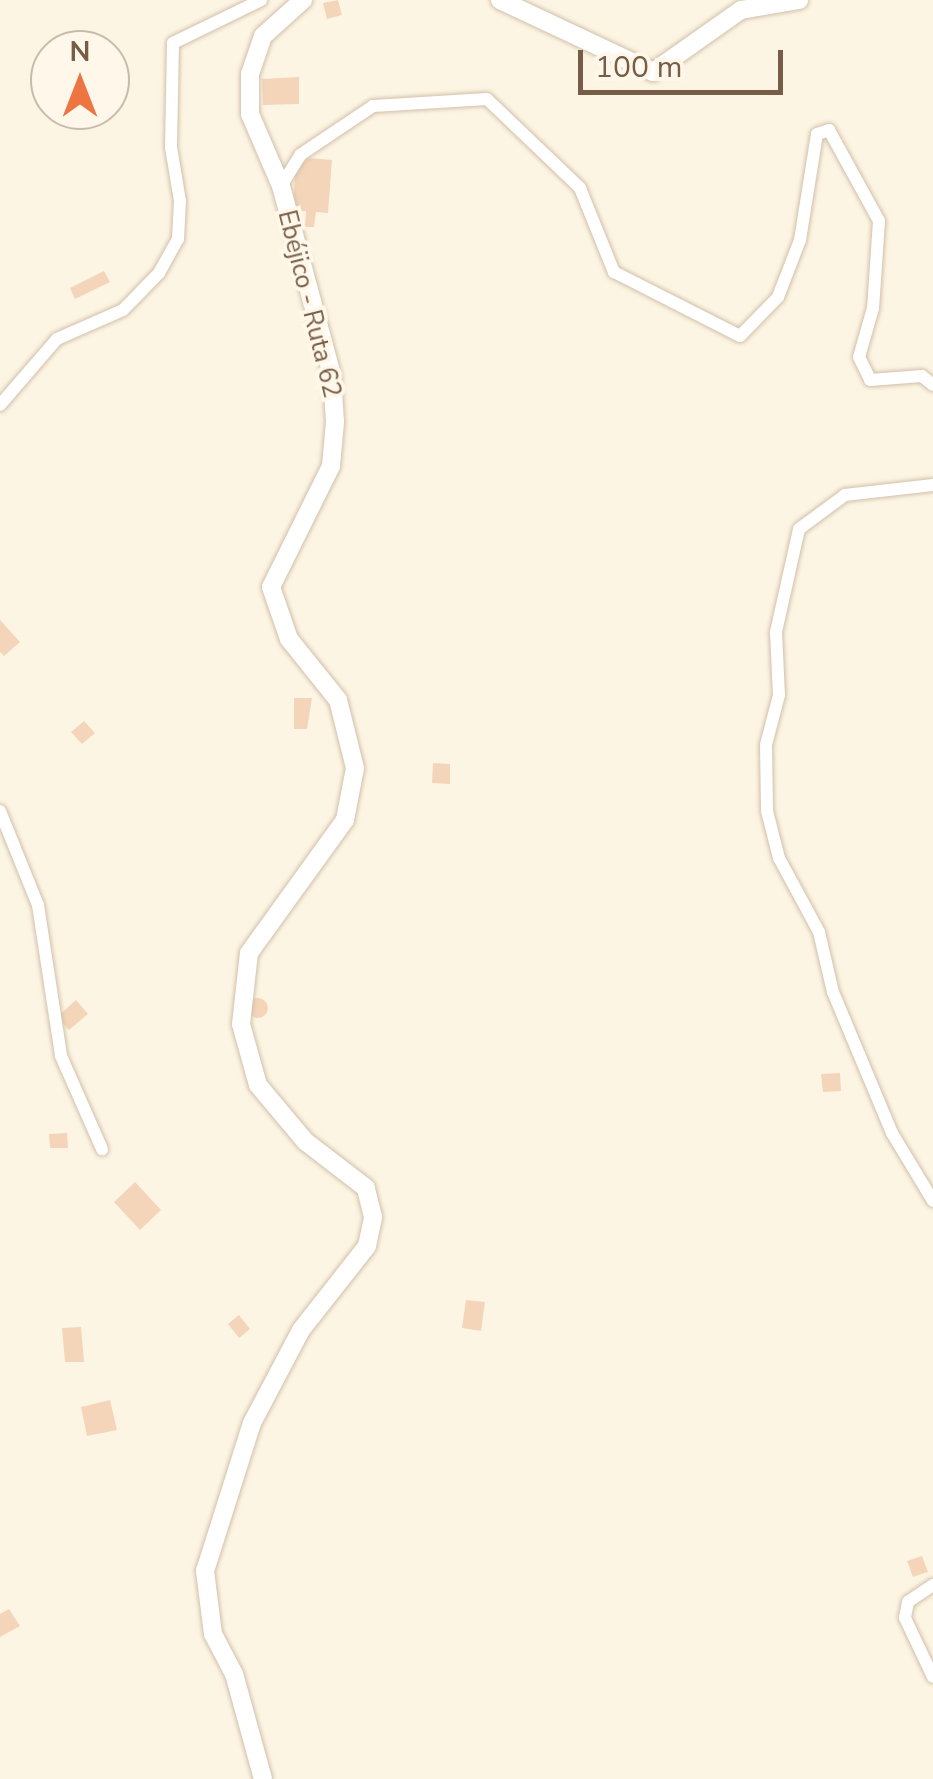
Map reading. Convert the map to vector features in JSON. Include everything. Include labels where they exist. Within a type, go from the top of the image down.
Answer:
[{"type":"street","points":[[0,404],[57,339],[123,310],[159,273],[178,240],[180,201],[171,147],[173,43],[261,0]]},
{"type":"street","name":"Ebéjico - Ruta 62","points":[[263,1779],[234,1674],[213,1634],[204,1571],[252,1423],[301,1330],[367,1246],[373,1217],[366,1188],[304,1140],[258,1085],[241,1024],[250,952],[345,820],[355,768],[326,676],[289,639],[272,605],[270,587],[331,466],[336,422],[332,375],[281,186],[250,114],[250,74],[263,36],[303,0]]},
{"type":"street","points":[[500,0],[653,72],[741,10],[799,0]]},
{"type":"street","points":[[281,186],[300,155],[373,106],[487,99],[580,188],[614,272],[740,336],[778,297],[800,240],[817,134],[829,130],[878,221],[873,308],[859,357],[870,380],[922,376],[933,385]]},
{"type":"street","points":[[933,485],[845,495],[799,529],[776,632],[779,695],[766,745],[768,811],[779,858],[819,932],[833,992],[892,1133],[933,1200]]},
{"type":"street","points":[[0,811],[38,904],[61,1056],[102,1149]]},
{"type":"street","points":[[933,1585],[908,1602],[905,1618],[933,1677]]},
{"type":"building","points":[[338,0],[342,15],[327,19],[323,3]]},
{"type":"building","points":[[299,77],[299,104],[263,105],[262,79]]},
{"type":"building","points":[[309,158],[332,160],[328,213],[316,212],[314,227],[305,227],[306,211],[296,211],[294,195],[295,169]]},
{"type":"building","points":[[104,271],[110,282],[75,299],[70,288]]},
{"type":"building","points":[[0,620],[20,642],[4,656],[0,652]]},
{"type":"building","points":[[294,698],[312,698],[307,729],[294,729]]},
{"type":"building","points":[[84,721],[95,733],[82,744],[71,732]]},
{"type":"building","points":[[433,763],[450,764],[450,784],[432,783]]},
{"type":"building","points":[[258,998],[268,1008],[258,1018],[248,1008]]},
{"type":"building","points":[[76,1000],[88,1014],[69,1030],[57,1017]]},
{"type":"building","points":[[840,1073],[841,1091],[823,1092],[821,1074]]},
{"type":"building","points":[[67,1133],[68,1148],[50,1148],[49,1134]]},
{"type":"building","points":[[135,1182],[161,1210],[140,1230],[114,1202]]},
{"type":"building","points":[[466,1300],[485,1302],[481,1331],[462,1328]]},
{"type":"building","points":[[239,1315],[250,1329],[239,1338],[228,1324]]},
{"type":"building","points":[[81,1327],[84,1362],[65,1362],[62,1328]]},
{"type":"building","points":[[110,1400],[117,1430],[87,1436],[81,1407]]},
{"type":"building","points":[[922,1556],[928,1572],[913,1577],[907,1561]]},
{"type":"building","points":[[9,1609],[20,1626],[0,1637],[0,1614]]}]
